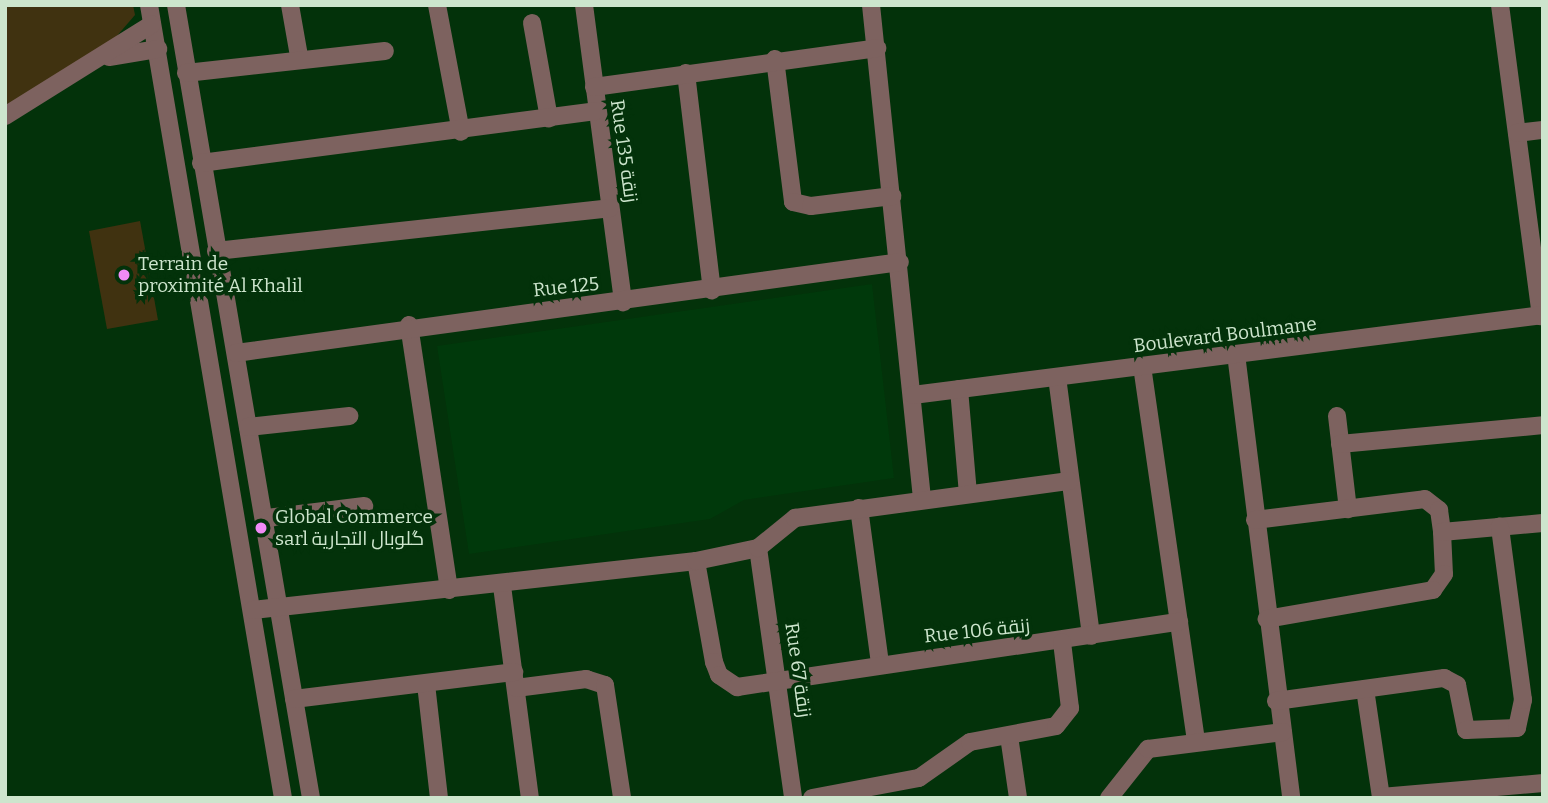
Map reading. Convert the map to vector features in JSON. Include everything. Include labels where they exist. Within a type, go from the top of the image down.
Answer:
[{"type":"street","points":[[149,5],[283,798]]},
{"type":"street","points":[[176,5],[216,251],[267,518],[293,699],[311,798]]},
{"type":"street","points":[[290,5],[299,56]]},
{"type":"street","points":[[436,5],[461,132]]},
{"type":"street","name":"Rue 135 زنقة","points":[[584,5],[623,302]]},
{"type":"street","points":[[871,5],[900,262],[922,499]]},
{"type":"street","points":[[1500,5],[1517,134],[1535,226],[1542,316]]},
{"type":"street","points":[[533,23],[549,117]]},
{"type":"street","points":[[7,112],[99,60],[152,24]]},
{"type":"street","points":[[594,88],[775,59],[877,48]]},
{"type":"street","points":[[99,60],[158,49]]},
{"type":"street","points":[[186,73],[299,56],[385,51]]},
{"type":"street","points":[[775,59],[790,194],[798,205],[811,206],[892,196]]},
{"type":"street","points":[[686,73],[712,290]]},
{"type":"street","points":[[201,163],[461,132],[596,111]]},
{"type":"street","points":[[1517,134],[1543,130]]},
{"type":"street","points":[[216,251],[610,208]]},
{"type":"street","name":"Rue 125","points":[[236,353],[409,325],[623,302],[900,262]]},
{"type":"street","name":"Boulevard Boulmane","points":[[913,395],[1542,316]]},
{"type":"street","points":[[409,325],[449,590]]},
{"type":"street","points":[[1236,354],[1276,701],[1283,732],[1291,798]]},
{"type":"street","points":[[1142,366],[1196,741]]},
{"type":"street","points":[[1058,377],[1091,636]]},
{"type":"street","points":[[959,389],[968,493]]},
{"type":"street","points":[[248,427],[349,416]]},
{"type":"street","points":[[1336,416],[1348,509]]},
{"type":"street","points":[[1340,444],[1543,425]]},
{"type":"street","points":[[253,610],[502,586],[696,561],[758,548],[795,519],[922,499],[1070,481]]},
{"type":"street","points":[[1255,520],[1425,499],[1439,510],[1442,532],[1444,574],[1433,590],[1266,619]]},
{"type":"street","points":[[267,518],[364,506]]},
{"type":"street","points":[[859,508],[880,663]]},
{"type":"street","points":[[1442,532],[1543,523]]},
{"type":"street","points":[[1276,701],[1444,678],[1457,685],[1470,733],[1517,728],[1523,700],[1500,527]]},
{"type":"street","name":"Rue 67 زنقة","points":[[758,548],[780,683],[793,798]]},
{"type":"street","name":"Rue 106 زنقة","points":[[696,561],[719,675],[737,687],[780,683],[880,663],[1062,642],[1179,622]]},
{"type":"street","points":[[502,586],[530,798]]},
{"type":"street","points":[[812,798],[919,778],[970,742],[1056,726],[1068,714],[1069,698],[1062,642]]},
{"type":"street","points":[[293,699],[426,684],[586,679],[605,685],[622,798]]},
{"type":"street","points":[[426,684],[439,798]]},
{"type":"street","points":[[1365,689],[1381,797],[1543,783]]},
{"type":"street","points":[[1109,798],[1140,754],[1196,741],[1283,732]]},
{"type":"street","points":[[1009,736],[1018,798]]},
{"type":"shaded area","points":[[5,5],[133,5],[135,15],[97,59],[11,110],[5,100]]},
{"type":"shaded area","name":"Terrain de proximité Al Khalil","points":[[140,221],[158,320],[107,329],[89,231]]},
{"type":"shaded area","points":[[872,284],[894,478],[744,500],[710,519],[469,554],[437,346]]},
{"type":"place","name":"Terrain de proximité Al Khalil","points":[[124,275]]},
{"type":"place","name":"Global Commerce sarl گلوبال التجارية","points":[[261,528]]}]
